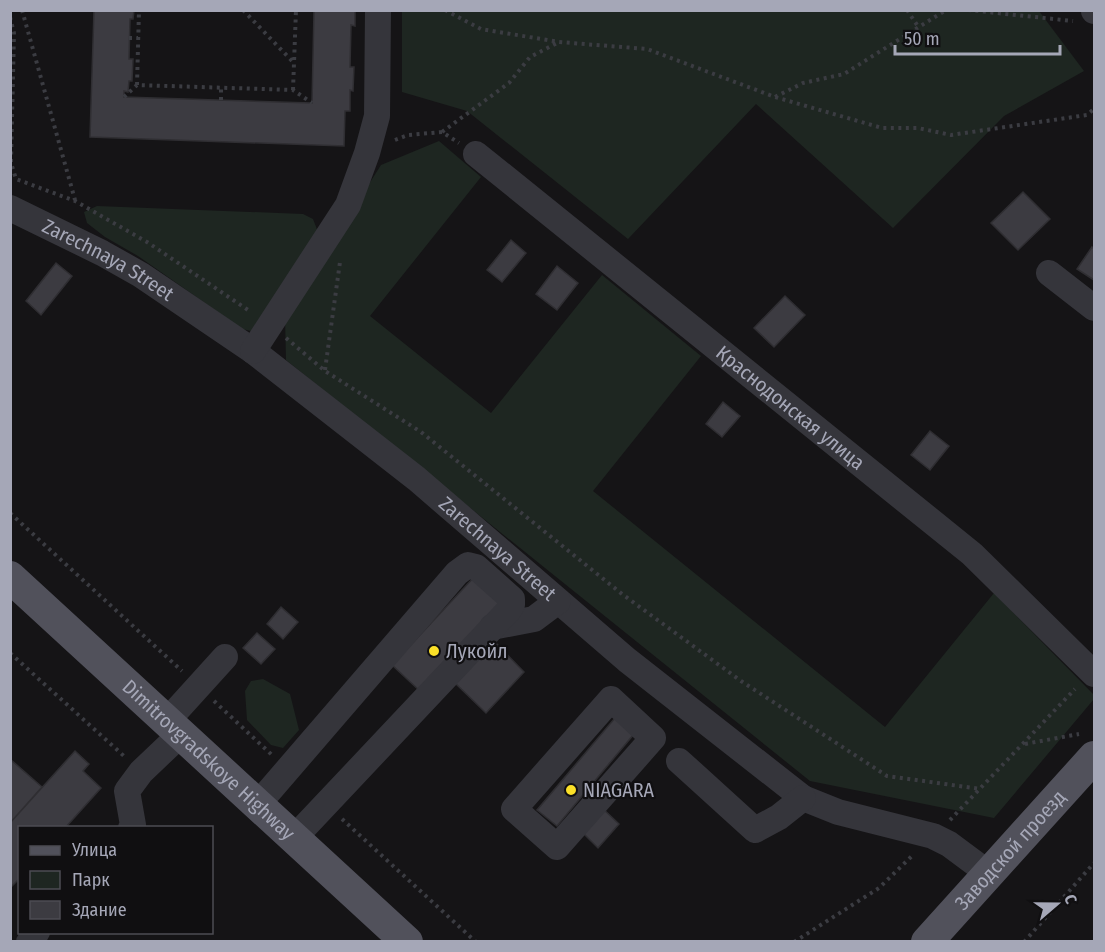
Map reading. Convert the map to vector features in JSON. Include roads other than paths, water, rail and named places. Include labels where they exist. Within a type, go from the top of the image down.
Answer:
[{"type":"main road","name":"Dimitrovgradskoye Highway","points":[[10,577],[407,942]]},
{"type":"main road","name":"Заводской проезд","points":[[927,942],[987,873],[1090,745]]},
{"type":"street","points":[[253,351],[348,205],[367,153],[377,116],[378,10]]},
{"type":"street","name":"Краснодонская улица","points":[[476,154],[972,554],[1093,673]]},
{"type":"street","name":"Zarechnaya Street","points":[[10,208],[141,274],[253,351],[417,479],[627,660],[802,798],[838,812],[933,836],[949,844],[987,873]]},
{"type":"street","points":[[1049,273],[1095,308]]},
{"type":"street","points":[[258,804],[457,573],[468,565],[476,567],[512,599],[512,605],[508,610],[294,837]]},
{"type":"street","points":[[492,627],[534,619],[558,601]]},
{"type":"street","points":[[132,826],[127,791],[174,727],[198,686],[225,657]]},
{"type":"street","points":[[611,699],[653,738],[605,750],[611,699],[627,660]]},
{"type":"street","points":[[679,761],[755,830],[779,817],[802,798]]},
{"type":"place","name":"Лукойл","points":[[434,651]]},
{"type":"place","name":"NIAGARA","points":[[571,790]]}]
